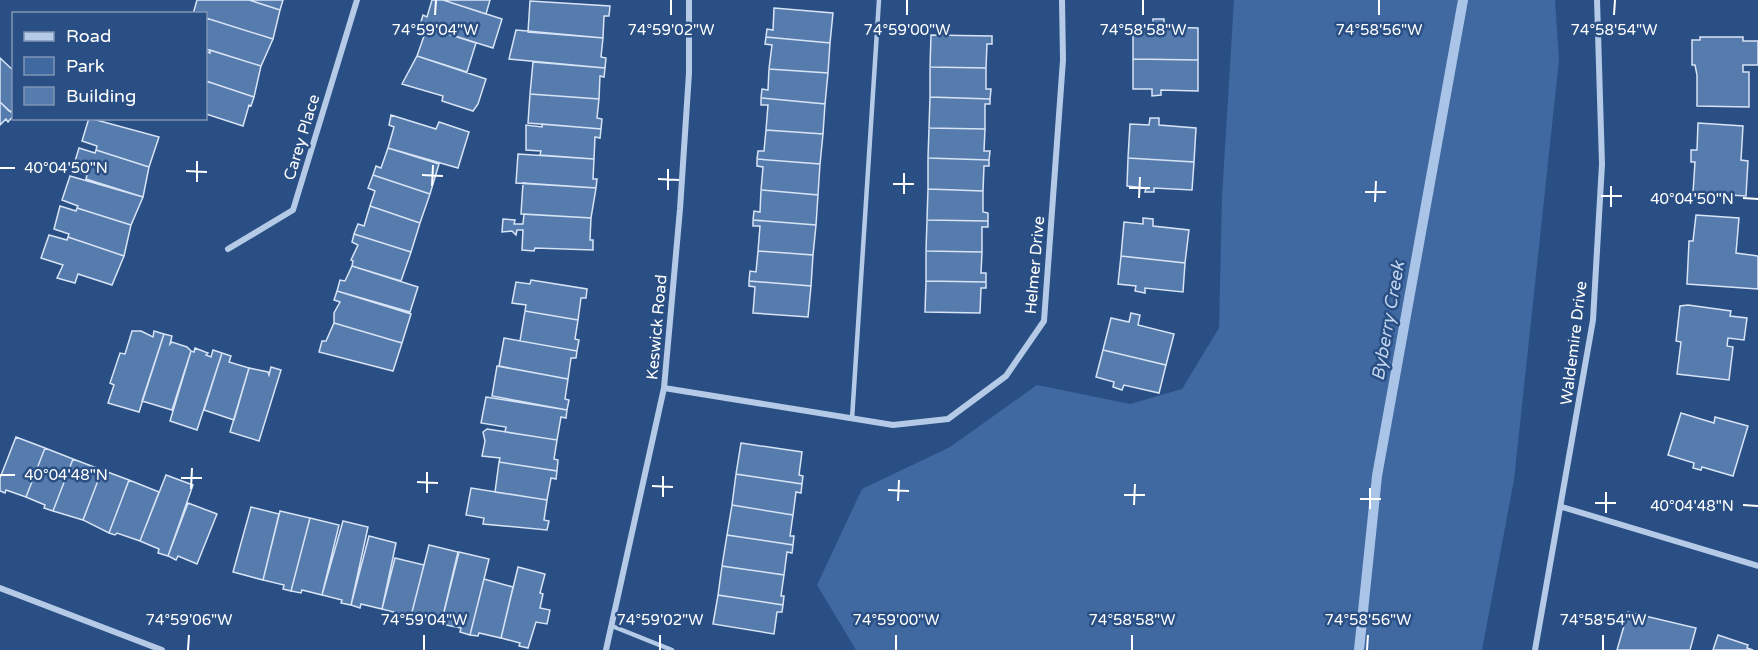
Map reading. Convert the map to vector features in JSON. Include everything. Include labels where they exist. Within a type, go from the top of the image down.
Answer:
[{"type":"street","name":"Carey Place","points":[[228,249],[293,210],[357,0]]},
{"type":"street","name":"Keswick Road","points":[[606,650],[664,388],[682,187],[689,72],[689,0]]},
{"type":"street","name":"Helmer Drive","points":[[664,388],[893,425],[948,419],[1006,376],[1044,321],[1063,60],[1062,0]]},
{"type":"street","name":"Waldemire Drive","points":[[1535,650],[1562,507],[1593,320],[1602,164],[1597,0]]},
{"type":"street","points":[[1562,507],[1758,566]]},
{"type":"street","points":[[0,588],[162,650]]},
{"type":"lane","points":[[852,418],[879,0]]},
{"type":"lane","points":[[612,627],[672,650]]},
{"type":"green space","points":[[1234,0],[1555,0],[1559,60],[1514,480],[1482,650],[856,650],[817,585],[862,489],[950,447],[1037,385],[1130,404],[1182,389],[1219,328],[1222,197]]},
{"type":"building","points":[[197,0],[249,0],[280,10],[273,39],[207,18],[207,12],[194,12]]},
{"type":"building","points":[[249,0],[283,0],[280,10]]},
{"type":"building","points":[[432,0],[443,0],[502,19],[493,48],[420,25],[423,15],[427,17]]},
{"type":"building","points":[[443,0],[490,0],[486,14]]},
{"type":"building","points":[[530,1],[610,6],[609,16],[604,16],[603,38],[528,32]]},
{"type":"building","points":[[774,8],[833,13],[830,43],[766,37],[767,29],[773,30]]},
{"type":"building","points":[[207,18],[273,39],[261,66],[207,49]]},
{"type":"building","points":[[1153,19],[1164,19],[1164,27],[1198,28],[1198,60],[1133,59],[1133,26],[1153,26]]},
{"type":"building","points":[[420,25],[476,43],[467,72],[417,56],[424,36],[417,34]]},
{"type":"building","points":[[516,30],[603,38],[601,57],[606,58],[605,68],[509,59]]},
{"type":"building","points":[[931,35],[992,36],[992,44],[987,44],[986,68],[930,67]]},
{"type":"building","points":[[766,37],[830,43],[828,73],[769,69],[772,45],[765,44]]},
{"type":"building","points":[[1700,37],[1743,37],[1743,41],[1758,41],[1758,65],[1743,65],[1743,72],[1749,72],[1749,107],[1697,106],[1697,75],[1695,65],[1692,65],[1692,40],[1700,40]]},
{"type":"building","points":[[210,50],[261,66],[254,97],[207,81],[207,52],[210,53]]},
{"type":"building","points":[[417,56],[486,79],[478,104],[473,111],[442,101],[443,96],[402,84]]},
{"type":"building","points":[[0,58],[12,69],[12,111],[0,102]]},
{"type":"building","points":[[1133,59],[1198,60],[1198,91],[1161,90],[1161,95],[1152,96],[1152,89],[1133,89]]},
{"type":"building","points":[[533,62],[605,68],[604,77],[600,76],[599,99],[530,94]]},
{"type":"building","points":[[930,67],[986,68],[986,89],[991,89],[990,99],[930,97]]},
{"type":"building","points":[[769,69],[828,73],[825,104],[761,98],[762,89],[768,90]]},
{"type":"building","points":[[207,81],[254,97],[251,106],[249,105],[243,126],[207,114]]},
{"type":"building","points":[[530,94],[599,99],[597,118],[602,119],[601,129],[528,123]]},
{"type":"building","points":[[930,97],[990,99],[990,104],[985,104],[985,129],[929,128]]},
{"type":"building","points":[[761,98],[825,104],[823,134],[766,130],[768,105],[761,105]]},
{"type":"building","points":[[0,102],[12,113],[12,117],[8,122],[6,119],[0,125]]},
{"type":"building","points":[[391,115],[436,129],[439,122],[469,132],[458,168],[388,148],[394,127],[389,125]]},
{"type":"building","points":[[1150,118],[1159,118],[1159,125],[1196,128],[1194,162],[1128,158],[1130,124],[1149,125]]},
{"type":"building","points":[[88,120],[96,120],[159,137],[149,167],[96,150],[97,146],[82,141]]},
{"type":"building","points":[[1698,123],[1743,126],[1741,160],[1748,161],[1746,196],[1693,193],[1695,162],[1691,162],[1691,150],[1697,150]]},
{"type":"building","points":[[542,124],[601,129],[600,138],[595,137],[594,159],[540,155],[541,151],[526,150],[526,125],[542,127]]},
{"type":"building","points":[[929,128],[985,129],[984,151],[990,151],[989,160],[928,158]]},
{"type":"building","points":[[766,130],[823,134],[820,164],[757,159],[758,151],[764,151]]},
{"type":"building","points":[[79,148],[95,153],[96,150],[149,167],[143,197],[86,179],[87,175],[72,171]]},
{"type":"building","points":[[388,148],[439,164],[430,194],[373,175],[376,166],[381,168]]},
{"type":"building","points":[[518,154],[594,159],[593,179],[597,179],[596,188],[516,183]]},
{"type":"building","points":[[928,158],[989,160],[989,166],[984,166],[983,191],[928,189]]},
{"type":"building","points":[[1128,158],[1194,162],[1192,190],[1154,188],[1154,192],[1145,192],[1146,188],[1127,186]]},
{"type":"building","points":[[757,159],[820,164],[818,195],[761,190],[763,167],[757,166]]},
{"type":"building","points":[[373,175],[430,194],[420,223],[370,206],[375,191],[368,188]]},
{"type":"building","points":[[70,176],[143,197],[131,225],[77,208],[78,206],[62,200]]},
{"type":"building","points":[[523,183],[596,188],[591,218],[521,214]]},
{"type":"building","points":[[928,189],[983,191],[983,212],[988,213],[988,221],[927,220]]},
{"type":"building","points":[[761,190],[818,195],[816,225],[753,220],[754,211],[760,212]]},
{"type":"building","points":[[60,206],[76,211],[77,208],[131,225],[124,256],[68,237],[69,234],[54,229]]},
{"type":"building","points":[[370,206],[420,223],[411,252],[354,234],[358,224],[364,226]]},
{"type":"building","points":[[524,214],[591,218],[590,240],[593,240],[593,250],[535,248],[534,251],[522,250],[523,230],[517,230],[516,235],[512,231],[502,232],[503,219],[515,220],[514,224],[523,224]]},
{"type":"building","points":[[1696,215],[1739,218],[1736,253],[1758,256],[1758,289],[1687,284],[1689,241],[1693,241]]},
{"type":"building","points":[[1143,218],[1153,219],[1153,226],[1189,230],[1185,263],[1121,256],[1124,222],[1143,224]]},
{"type":"building","points":[[753,220],[816,225],[813,255],[758,251],[760,226],[753,226]]},
{"type":"building","points":[[927,220],[988,221],[988,227],[982,227],[982,252],[926,251]]},
{"type":"building","points":[[354,234],[411,252],[401,281],[352,266],[353,261],[351,260],[358,245],[352,242]]},
{"type":"building","points":[[49,235],[67,240],[68,237],[124,256],[112,285],[78,274],[75,283],[57,278],[63,265],[41,258]]},
{"type":"building","points":[[758,251],[813,255],[811,286],[749,281],[750,271],[756,272]]},
{"type":"building","points":[[926,251],[982,252],[981,273],[986,273],[986,282],[926,281]]},
{"type":"building","points":[[1121,256],[1185,263],[1183,292],[1145,288],[1145,293],[1135,291],[1136,286],[1118,284]]},
{"type":"building","points":[[352,266],[418,287],[410,312],[337,291],[340,280],[345,281]]},
{"type":"building","points":[[531,280],[587,289],[586,298],[581,298],[578,320],[525,311],[526,305],[512,303],[516,282],[530,284]]},
{"type":"building","points":[[749,281],[811,286],[808,317],[753,313],[755,287],[749,286]]},
{"type":"building","points":[[926,281],[986,282],[986,288],[981,288],[980,313],[925,312]]},
{"type":"building","points":[[337,291],[411,314],[402,343],[334,323],[334,313],[340,302],[334,300]]},
{"type":"building","points":[[1680,306],[1731,311],[1730,316],[1747,318],[1744,340],[1728,338],[1727,346],[1733,347],[1729,380],[1677,374],[1681,342],[1676,341]]},
{"type":"building","points":[[525,311],[578,320],[575,339],[579,340],[577,351],[520,341]]},
{"type":"building","points":[[1131,313],[1140,315],[1138,325],[1174,334],[1166,365],[1103,350],[1111,318],[1129,322]]},
{"type":"building","points":[[334,323],[402,343],[393,371],[319,352],[322,341],[326,341]]},
{"type":"building","points":[[132,331],[141,331],[153,337],[154,331],[164,334],[139,412],[108,403],[114,385],[110,383],[120,353],[125,354]]},
{"type":"building","points":[[164,334],[172,336],[170,344],[172,342],[187,347],[191,351],[172,410],[142,401]]},
{"type":"building","points":[[504,338],[577,351],[576,358],[571,358],[568,379],[499,366]]},
{"type":"building","points":[[195,348],[208,353],[206,355],[211,357],[213,350],[222,353],[197,430],[170,421],[191,351],[194,352]]},
{"type":"building","points":[[1103,350],[1166,365],[1159,393],[1124,385],[1122,390],[1113,387],[1114,382],[1096,377]]},
{"type":"building","points":[[222,353],[231,356],[229,362],[249,368],[234,420],[204,410]]},
{"type":"building","points":[[497,366],[568,379],[565,399],[569,400],[567,410],[492,396]]},
{"type":"building","points":[[271,367],[281,370],[259,441],[230,432],[249,368],[268,372],[269,375]]},
{"type":"building","points":[[486,397],[567,410],[566,418],[561,417],[557,440],[505,432],[506,427],[481,423]]},
{"type":"building","points":[[1681,413],[1714,423],[1715,417],[1748,426],[1733,476],[1702,467],[1701,470],[1693,468],[1694,463],[1668,455]]},
{"type":"building","points":[[487,429],[557,440],[554,459],[558,460],[557,471],[499,462],[500,458],[482,456],[485,441],[483,432]]},
{"type":"building","points":[[16,437],[45,448],[26,497],[6,490],[5,493],[0,491],[0,478]]},
{"type":"building","points":[[741,443],[802,452],[799,475],[803,476],[802,484],[736,474]]},
{"type":"building","points":[[45,448],[73,459],[53,511],[26,497]]},
{"type":"building","points":[[73,459],[102,470],[83,520],[53,511]]},
{"type":"building","points":[[499,462],[557,471],[556,479],[551,478],[547,500],[495,492]]},
{"type":"building","points":[[102,470],[129,480],[109,533],[83,520]]},
{"type":"building","points":[[736,474],[802,484],[801,493],[796,492],[793,515],[732,505]]},
{"type":"building","points":[[166,475],[193,485],[168,556],[158,553],[159,549],[140,541]]},
{"type":"building","points":[[129,480],[159,492],[140,541],[117,533],[115,535],[109,533]]},
{"type":"building","points":[[471,488],[547,500],[544,520],[549,521],[547,530],[483,524],[484,518],[466,515]]},
{"type":"building","points":[[188,503],[217,514],[197,564],[178,556],[176,560],[168,556]]},
{"type":"building","points":[[732,505],[793,515],[790,536],[794,536],[793,545],[727,535]]},
{"type":"building","points":[[251,507],[279,514],[263,580],[233,572]]},
{"type":"building","points":[[280,511],[310,518],[291,591],[283,589],[284,585],[263,580]]},
{"type":"building","points":[[310,518],[339,525],[322,595],[302,590],[301,593],[291,591]]},
{"type":"building","points":[[343,521],[368,527],[351,605],[322,595]]},
{"type":"building","points":[[727,535],[793,545],[792,553],[787,552],[784,575],[722,566]]},
{"type":"building","points":[[369,536],[396,543],[382,609],[361,604],[360,608],[351,605]]},
{"type":"building","points":[[429,545],[458,552],[441,624],[419,618],[419,621],[410,620]]},
{"type":"building","points":[[459,552],[489,559],[470,635],[460,632],[461,628],[441,624]]},
{"type":"building","points":[[395,558],[424,565],[410,620],[400,617],[401,614],[382,609]]},
{"type":"building","points":[[722,566],[784,575],[781,596],[784,596],[783,605],[718,595]]},
{"type":"building","points":[[518,567],[545,574],[540,593],[543,594],[540,608],[550,610],[547,624],[536,622],[528,648],[519,646],[520,643],[501,638]]},
{"type":"building","points":[[484,579],[513,587],[501,638],[479,633],[478,636],[470,635]]},
{"type":"building","points":[[718,595],[783,605],[782,612],[777,612],[774,634],[713,624]]},
{"type":"building","points":[[1628,612],[1696,628],[1690,650],[1617,650]]},
{"type":"building","points":[[1718,635],[1748,645],[1747,648],[1753,650],[1713,650]]},
{"type":"waterway","name":"Byberry Creek","points":[[1359,650],[1377,476],[1463,0]]}]
